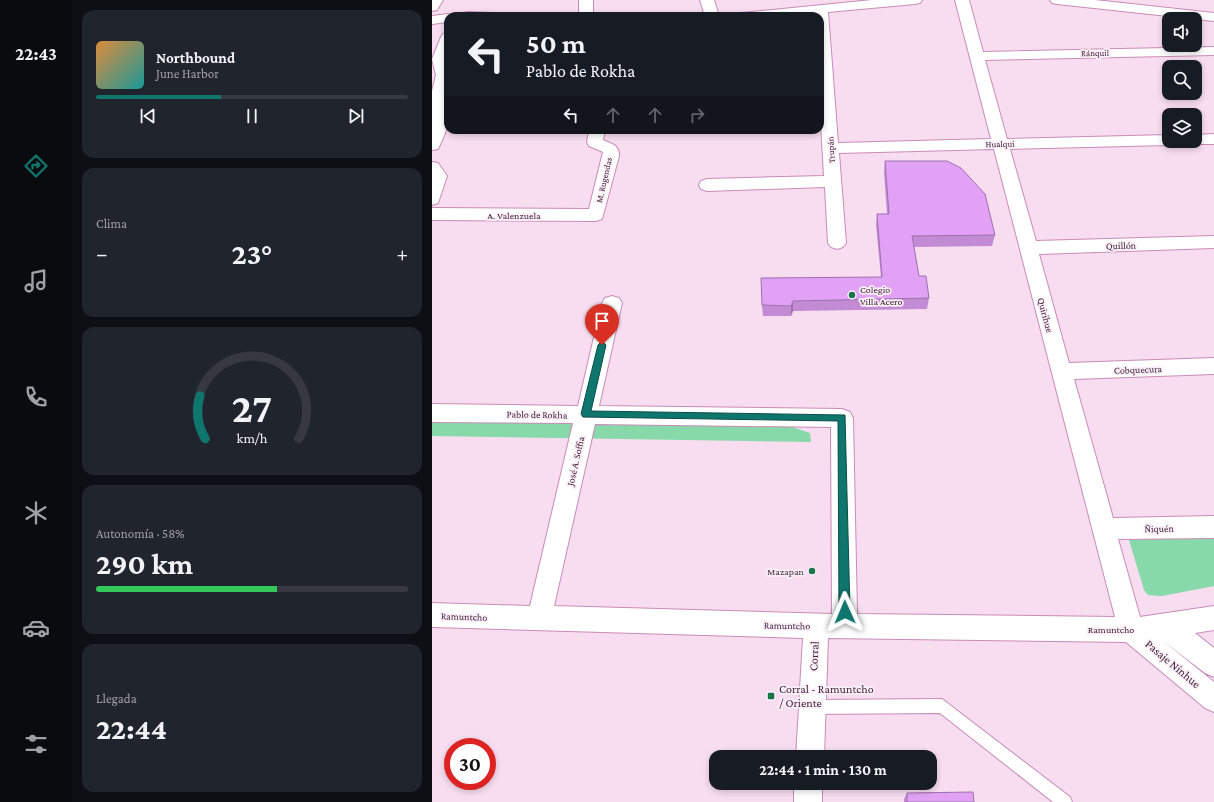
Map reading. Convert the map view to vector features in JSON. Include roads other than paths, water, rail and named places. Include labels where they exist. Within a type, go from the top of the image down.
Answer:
[{"type":"street","points":[[432,7],[436,0]]},
{"type":"street","points":[[586,0],[586,12]]},
{"type":"street","points":[[707,0],[711,12]]},
{"type":"street","points":[[776,12],[829,5],[915,0]]},
{"type":"street","name":"Quirihue","points":[[962,0],[1131,630]]},
{"type":"street","points":[[1057,0],[1073,0],[1214,17]]},
{"type":"street","points":[[1158,10],[1169,0]]},
{"type":"street","name":"Trupán","points":[[824,78],[829,5]]},
{"type":"street","points":[[432,20],[444,18]]},
{"type":"street","points":[[432,145],[438,132],[440,121],[436,105],[444,84],[442,70],[438,62],[444,48]]},
{"type":"street","name":"Ránquil","points":[[977,56],[1214,51]]},
{"type":"street","name":"Trupán","points":[[824,100],[831,148],[837,243]]},
{"type":"street","name":"M. Rugendas","points":[[596,216],[611,156],[610,149],[596,142],[597,134]]},
{"type":"street","points":[[1202,140],[1214,139]]},
{"type":"street","name":"Hualqui","points":[[831,148],[1162,140]]},
{"type":"street","points":[[432,167],[439,176],[432,199]]},
{"type":"street","points":[[707,186],[833,181]]},
{"type":"street","name":"A. Valenzuela","points":[[432,214],[596,216]]},
{"type":"street","name":"Quillón","points":[[1028,248],[1214,242]]},
{"type":"street","name":"José A. Soffia","points":[[539,619],[612,303]]},
{"type":"street","name":"Cobquecura","points":[[1062,371],[1214,366]]},
{"type":"street","name":"Pablo de Rokha","points":[[432,412],[842,418],[845,626]]},
{"type":"street","name":"Ñiquén","points":[[1104,529],[1214,527]]},
{"type":"street","name":"Ramuntcho","points":[[432,616],[816,626],[1131,630],[1214,618]]},
{"type":"street","name":"Corral","points":[[810,750],[816,626]]},
{"type":"street","points":[[1165,626],[1214,664]]},
{"type":"street","name":"Pasaje Ninhue","points":[[1131,630],[1214,699]]},
{"type":"street","points":[[808,790],[808,802]]},
{"type":"lane","points":[[812,706],[942,706],[1065,802]]},
{"type":"place","name":"Colegio Villa Acero","points":[[852,295]]},
{"type":"place","name":"Mazapan","points":[[812,571]]},
{"type":"place","name":"Corral - Ramuntcho / Oriente","points":[[771,696]]}]
